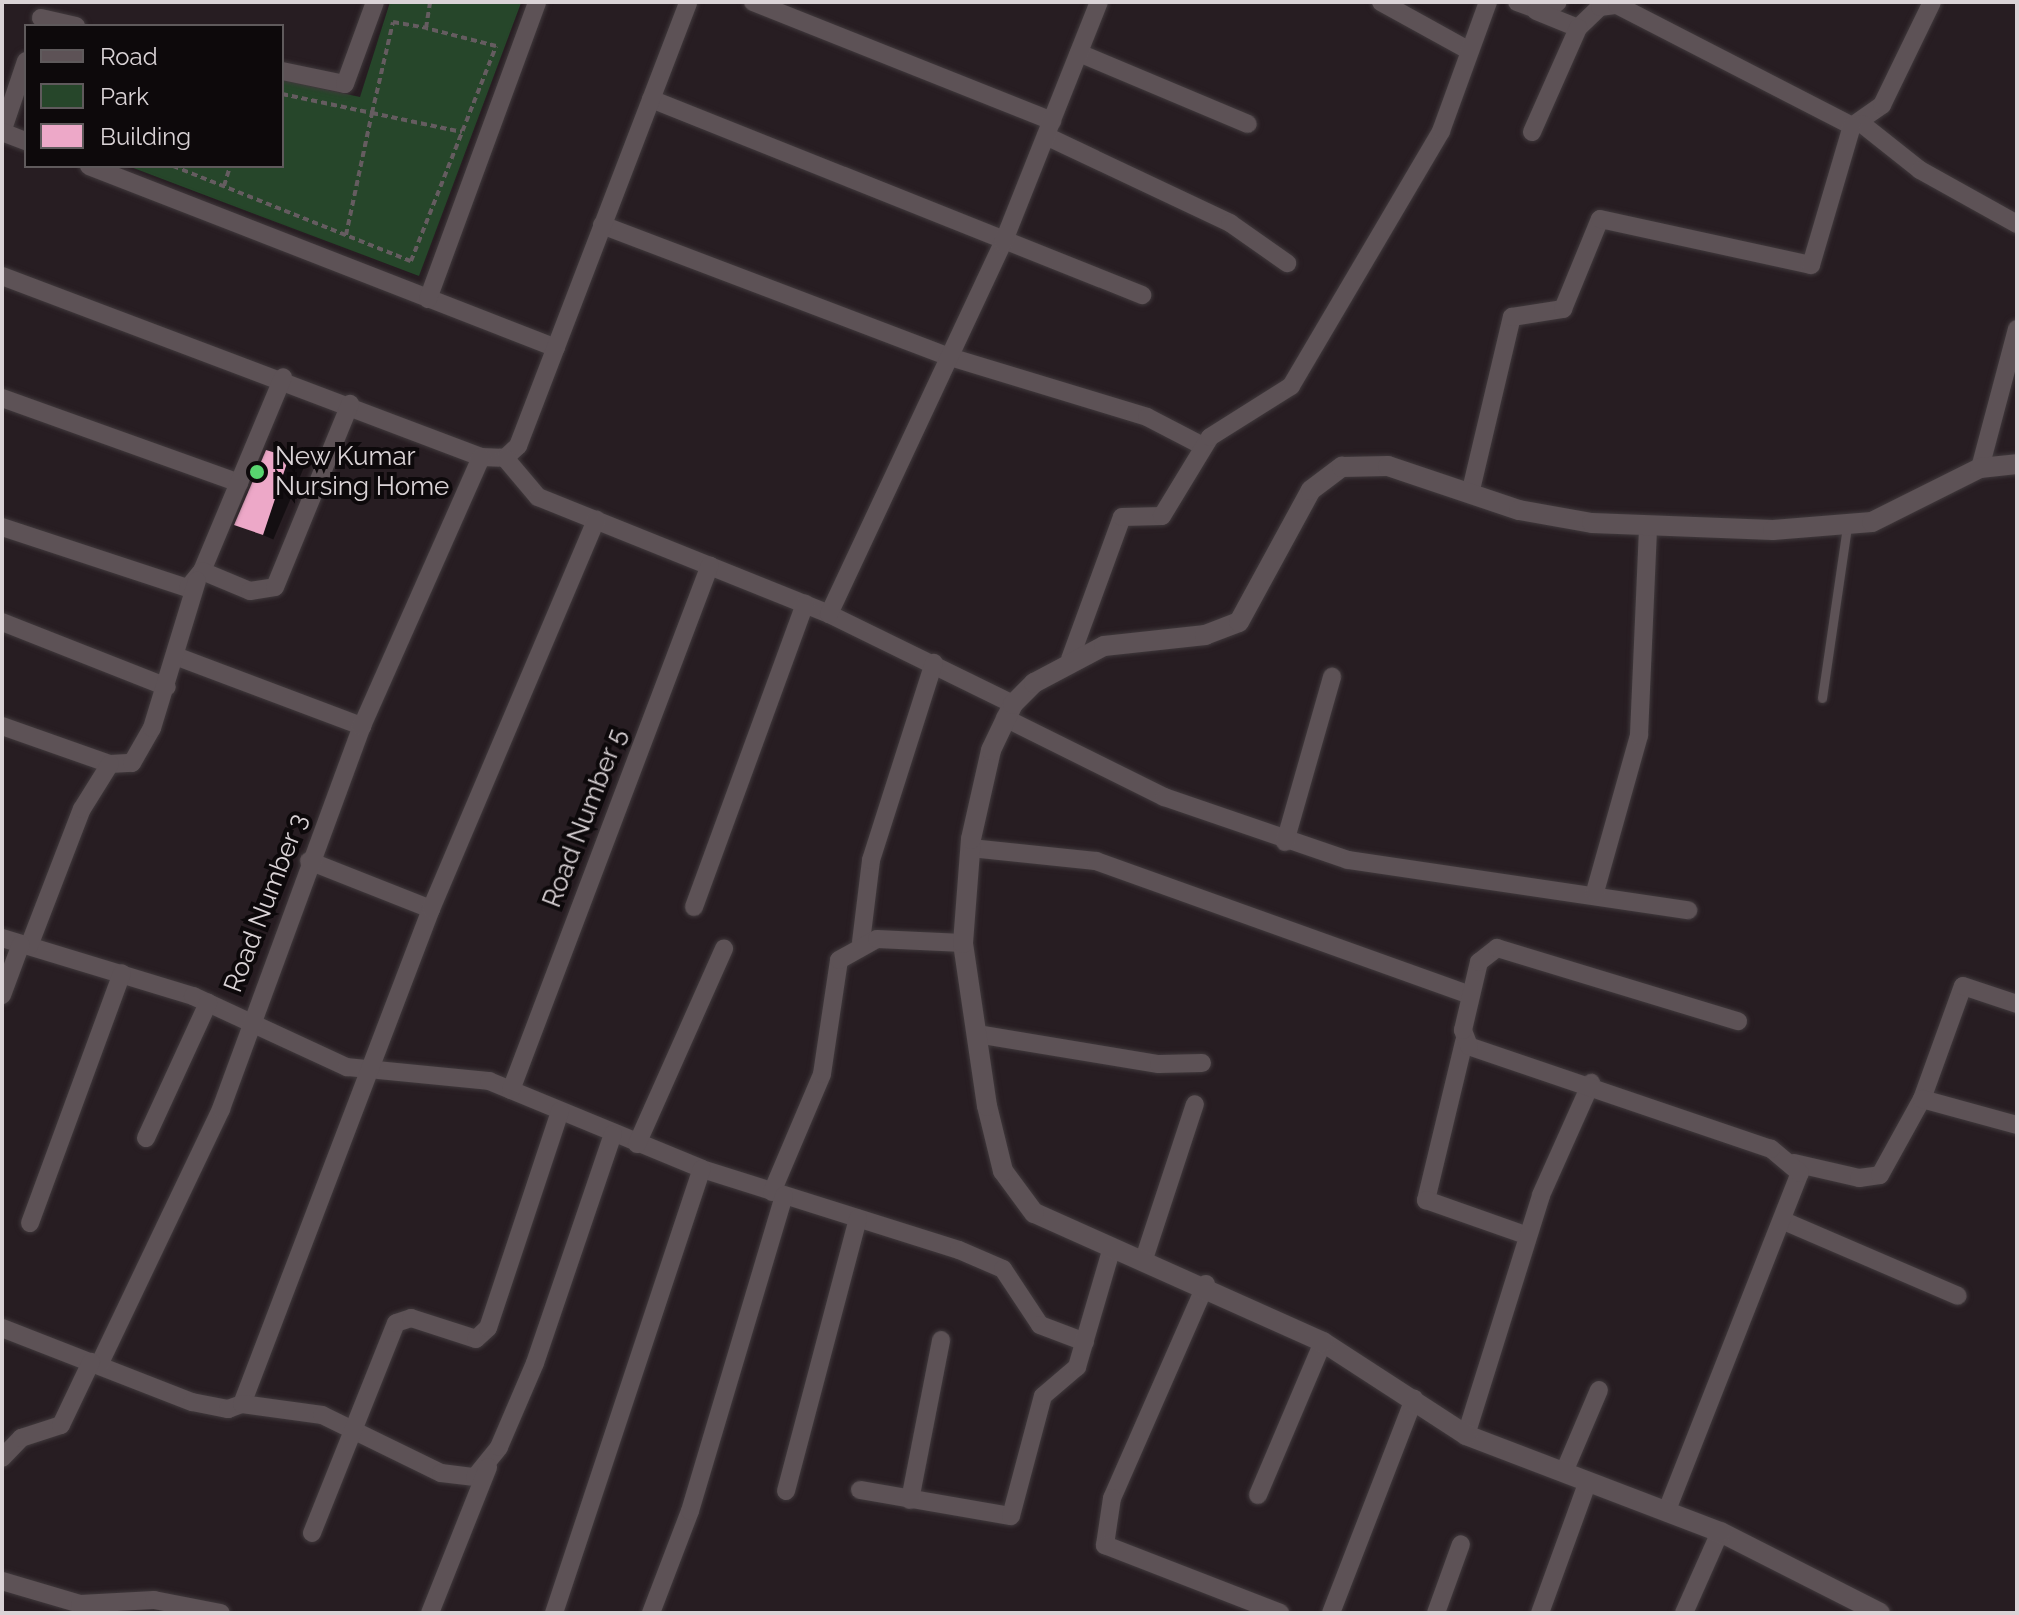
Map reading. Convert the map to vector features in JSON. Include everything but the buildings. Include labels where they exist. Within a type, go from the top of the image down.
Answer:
[{"type":"street","points":[[284,71],[345,84],[375,2]]},
{"type":"street","points":[[428,299],[537,2]]},
{"type":"street","points":[[2,276],[283,377],[481,457],[505,458],[518,446],[688,2]]},
{"type":"street","points":[[753,2],[1049,128],[1230,223],[1287,263]]},
{"type":"street","points":[[829,614],[1003,243],[1099,2]]},
{"type":"street","points":[[1381,2],[1468,50]]},
{"type":"street","points":[[1070,659],[1118,522],[1128,515],[1162,516],[1203,446],[1291,386],[1441,131],[1488,2]]},
{"type":"street","points":[[1517,2],[1578,28]]},
{"type":"street","points":[[1536,11],[1558,2]]},
{"type":"street","points":[[1470,494],[1512,317],[1563,309],[1600,219],[1811,265],[1857,125],[1882,105],[1932,2]]},
{"type":"street","points":[[1532,132],[1578,28],[1600,7],[1617,5],[1857,125],[1920,170],[2017,224]]},
{"type":"street","points":[[42,15],[70,24]]},
{"type":"street","points":[[1079,53],[1248,124]]},
{"type":"street","points":[[24,67],[2,132],[24,140]]},
{"type":"street","points":[[651,99],[1003,243],[1053,255],[1142,295]]},
{"type":"street","points":[[94,168],[556,348]]},
{"type":"street","points":[[602,225],[950,357],[1147,417],[1203,446]]},
{"type":"street","points":[[1980,468],[2017,329]]},
{"type":"street","points":[[2,726],[110,764],[141,755],[178,657],[200,576],[283,377]]},
{"type":"street","points":[[2,398],[239,483]]},
{"type":"street","points":[[200,576],[250,591],[275,587],[350,404]]},
{"type":"street","name":"Road Number 3","points":[[2,1458],[21,1438],[61,1425],[95,1364],[210,1132],[362,726],[481,457]]},
{"type":"street","points":[[505,458],[538,497],[829,614],[934,663],[1107,773],[1285,842],[1392,870],[1595,892],[1688,910]]},
{"type":"street","points":[[1880,1613],[1720,1532],[1466,1435],[1323,1342],[1206,1284],[1060,1230],[1014,1193],[994,1141],[963,943],[970,848],[977,800],[1009,711],[1070,659],[1104,646],[1223,632],[1239,622],[1311,490],[1342,467],[1388,466],[1552,517],[1648,526],[1847,527],[1882,518],[1980,468],[2017,464]]},
{"type":"street","points":[[242,1404],[371,1073],[431,909],[596,520]]},
{"type":"street","points":[[1595,892],[1639,735],[1648,526]]},
{"type":"street","points":[[2,527],[162,585],[188,588],[200,576]]},
{"type":"street","name":"Road Number 5","points":[[511,1090],[710,565]]},
{"type":"street","points":[[694,907],[805,604]]},
{"type":"street","points":[[2,622],[167,687]]},
{"type":"street","points":[[178,657],[362,726]]},
{"type":"street","points":[[651,1613],[690,1511],[778,1194],[822,1074],[834,973],[861,942],[871,860],[934,663]]},
{"type":"street","points":[[1285,842],[1332,677]]},
{"type":"street","points":[[2,995],[82,809],[110,764]]},
{"type":"street","points":[[970,848],[1096,861],[1471,995]]},
{"type":"street","points":[[309,861],[431,909]]},
{"type":"street","points":[[2,938],[122,973],[208,1003],[311,1055],[371,1073],[467,1075],[511,1090],[702,1169],[858,1218],[1003,1269],[1032,1319],[1085,1342]]},
{"type":"street","points":[[861,942],[963,943]]},
{"type":"street","points":[[1528,1236],[1426,1200],[1464,1042],[1471,995],[1483,955],[1497,948],[1738,1021]]},
{"type":"street","points":[[637,1144],[724,949]]},
{"type":"street","points":[[30,1223],[122,973]]},
{"type":"street","points":[[1464,1042],[1591,1083],[1794,1163],[1859,1178],[1880,1175],[1922,1099],[1963,986],[2017,1004]]},
{"type":"street","points":[[146,1138],[208,1003]]},
{"type":"street","points":[[977,1034],[1159,1064],[1202,1063]]},
{"type":"street","points":[[1466,1435],[1528,1236],[1591,1083]]},
{"type":"street","points":[[1922,1099],[2017,1125]]},
{"type":"street","points":[[1143,1262],[1195,1104]]},
{"type":"street","points":[[312,1533],[352,1425],[402,1319],[476,1339],[488,1328],[560,1111]]},
{"type":"street","points":[[430,1613],[488,1467],[539,1352],[613,1134]]},
{"type":"street","points":[[1667,1510],[1799,1184],[1794,1163]]},
{"type":"street","points":[[554,1613],[702,1169]]},
{"type":"street","points":[[786,1491],[858,1218]]},
{"type":"street","points":[[1784,1221],[1958,1296]]},
{"type":"street","points":[[860,1490],[1011,1516],[1043,1396],[1073,1375],[1111,1251]]},
{"type":"street","points":[[1206,1284],[1112,1498],[1105,1545],[1280,1613]]},
{"type":"street","points":[[2,1328],[192,1402],[228,1409],[242,1404],[352,1425],[441,1473],[475,1477],[488,1467]]},
{"type":"street","points":[[910,1500],[941,1340]]},
{"type":"street","points":[[1258,1495],[1323,1342]]},
{"type":"street","points":[[1564,1472],[1599,1390]]},
{"type":"street","points":[[1331,1613],[1414,1399]]},
{"type":"street","points":[[1540,1613],[1588,1481]]},
{"type":"street","points":[[1684,1613],[1720,1532]]},
{"type":"street","points":[[1436,1613],[1461,1544]]},
{"type":"street","points":[[2,1581],[80,1604],[221,1613]]},
{"type":"lane","points":[[1822,698],[1847,527]]},
{"type":"path","points":[[178,168],[411,261],[496,46],[426,28]]},
{"type":"path","points":[[346,235],[372,113],[462,132]]},
{"type":"path","points":[[224,186],[229,168]]},
{"type":"green space","points":[[390,2],[521,3],[419,276],[133,168],[284,168],[284,80],[360,97]]},
{"type":"place","name":"New Kumar Nursing Home","points":[[257,472]]}]
